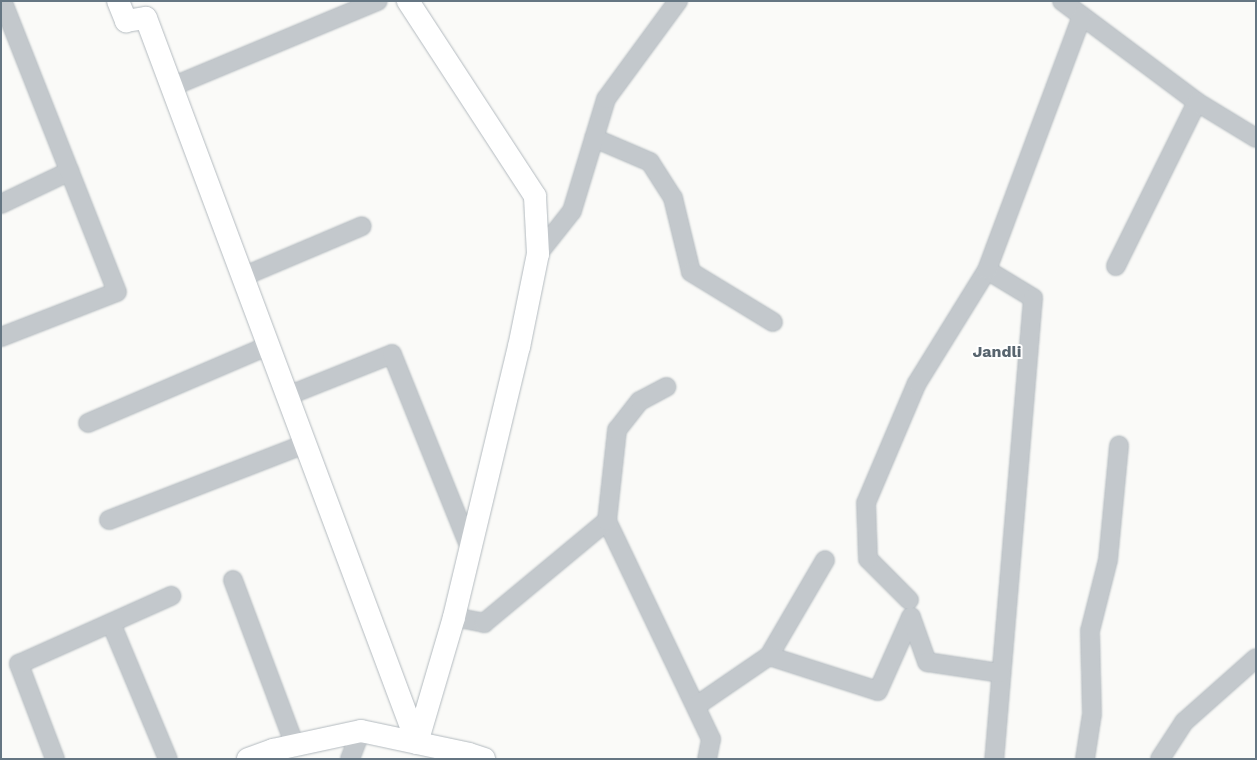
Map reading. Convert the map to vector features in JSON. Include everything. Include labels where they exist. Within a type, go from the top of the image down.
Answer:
[{"type":"street","points":[[118,1],[126,20],[146,18],[417,744]]},
{"type":"street","points":[[171,87],[378,1]]},
{"type":"street","points":[[410,1],[535,196],[538,254],[519,347],[454,617],[417,744]]},
{"type":"street","points":[[538,254],[572,211],[606,99],[678,1]]},
{"type":"street","points":[[1062,1],[1197,102],[1256,138]]},
{"type":"street","points":[[1,337],[117,292],[3,2]]},
{"type":"street","points":[[909,600],[868,559],[866,503],[917,384],[987,270],[1082,16]]},
{"type":"street","points":[[1116,266],[1197,102]]},
{"type":"street","points":[[594,138],[650,162],[673,198],[691,272],[774,322]]},
{"type":"street","points":[[1,204],[70,171]]},
{"type":"street","points":[[242,277],[362,226]]},
{"type":"street","points":[[987,270],[1033,298],[994,759]]},
{"type":"street","points":[[88,423],[268,346]]},
{"type":"street","points":[[287,396],[392,354],[470,548]]},
{"type":"street","points":[[666,387],[640,401],[617,430],[607,521],[712,739],[707,759]]},
{"type":"street","points":[[109,520],[305,444]]},
{"type":"street","points":[[1085,759],[1092,714],[1090,631],[1108,560],[1119,446]]},
{"type":"street","points":[[454,617],[484,623],[607,521]]},
{"type":"street","points":[[696,706],[769,656],[825,560]]},
{"type":"street","points":[[233,580],[295,746]]},
{"type":"street","points":[[55,759],[19,664],[171,596]]},
{"type":"street","points":[[769,656],[878,691],[911,617],[927,662],[1001,673]]},
{"type":"street","points":[[111,623],[168,759]]},
{"type":"street","points":[[1160,759],[1184,722],[1256,658]]},
{"type":"street","points":[[350,759],[361,731]]},
{"type":"street","points":[[248,759],[273,750],[361,731],[417,744],[448,755],[484,759]]},
{"type":"district","name":"Jandli","points":[[997,352]]}]
